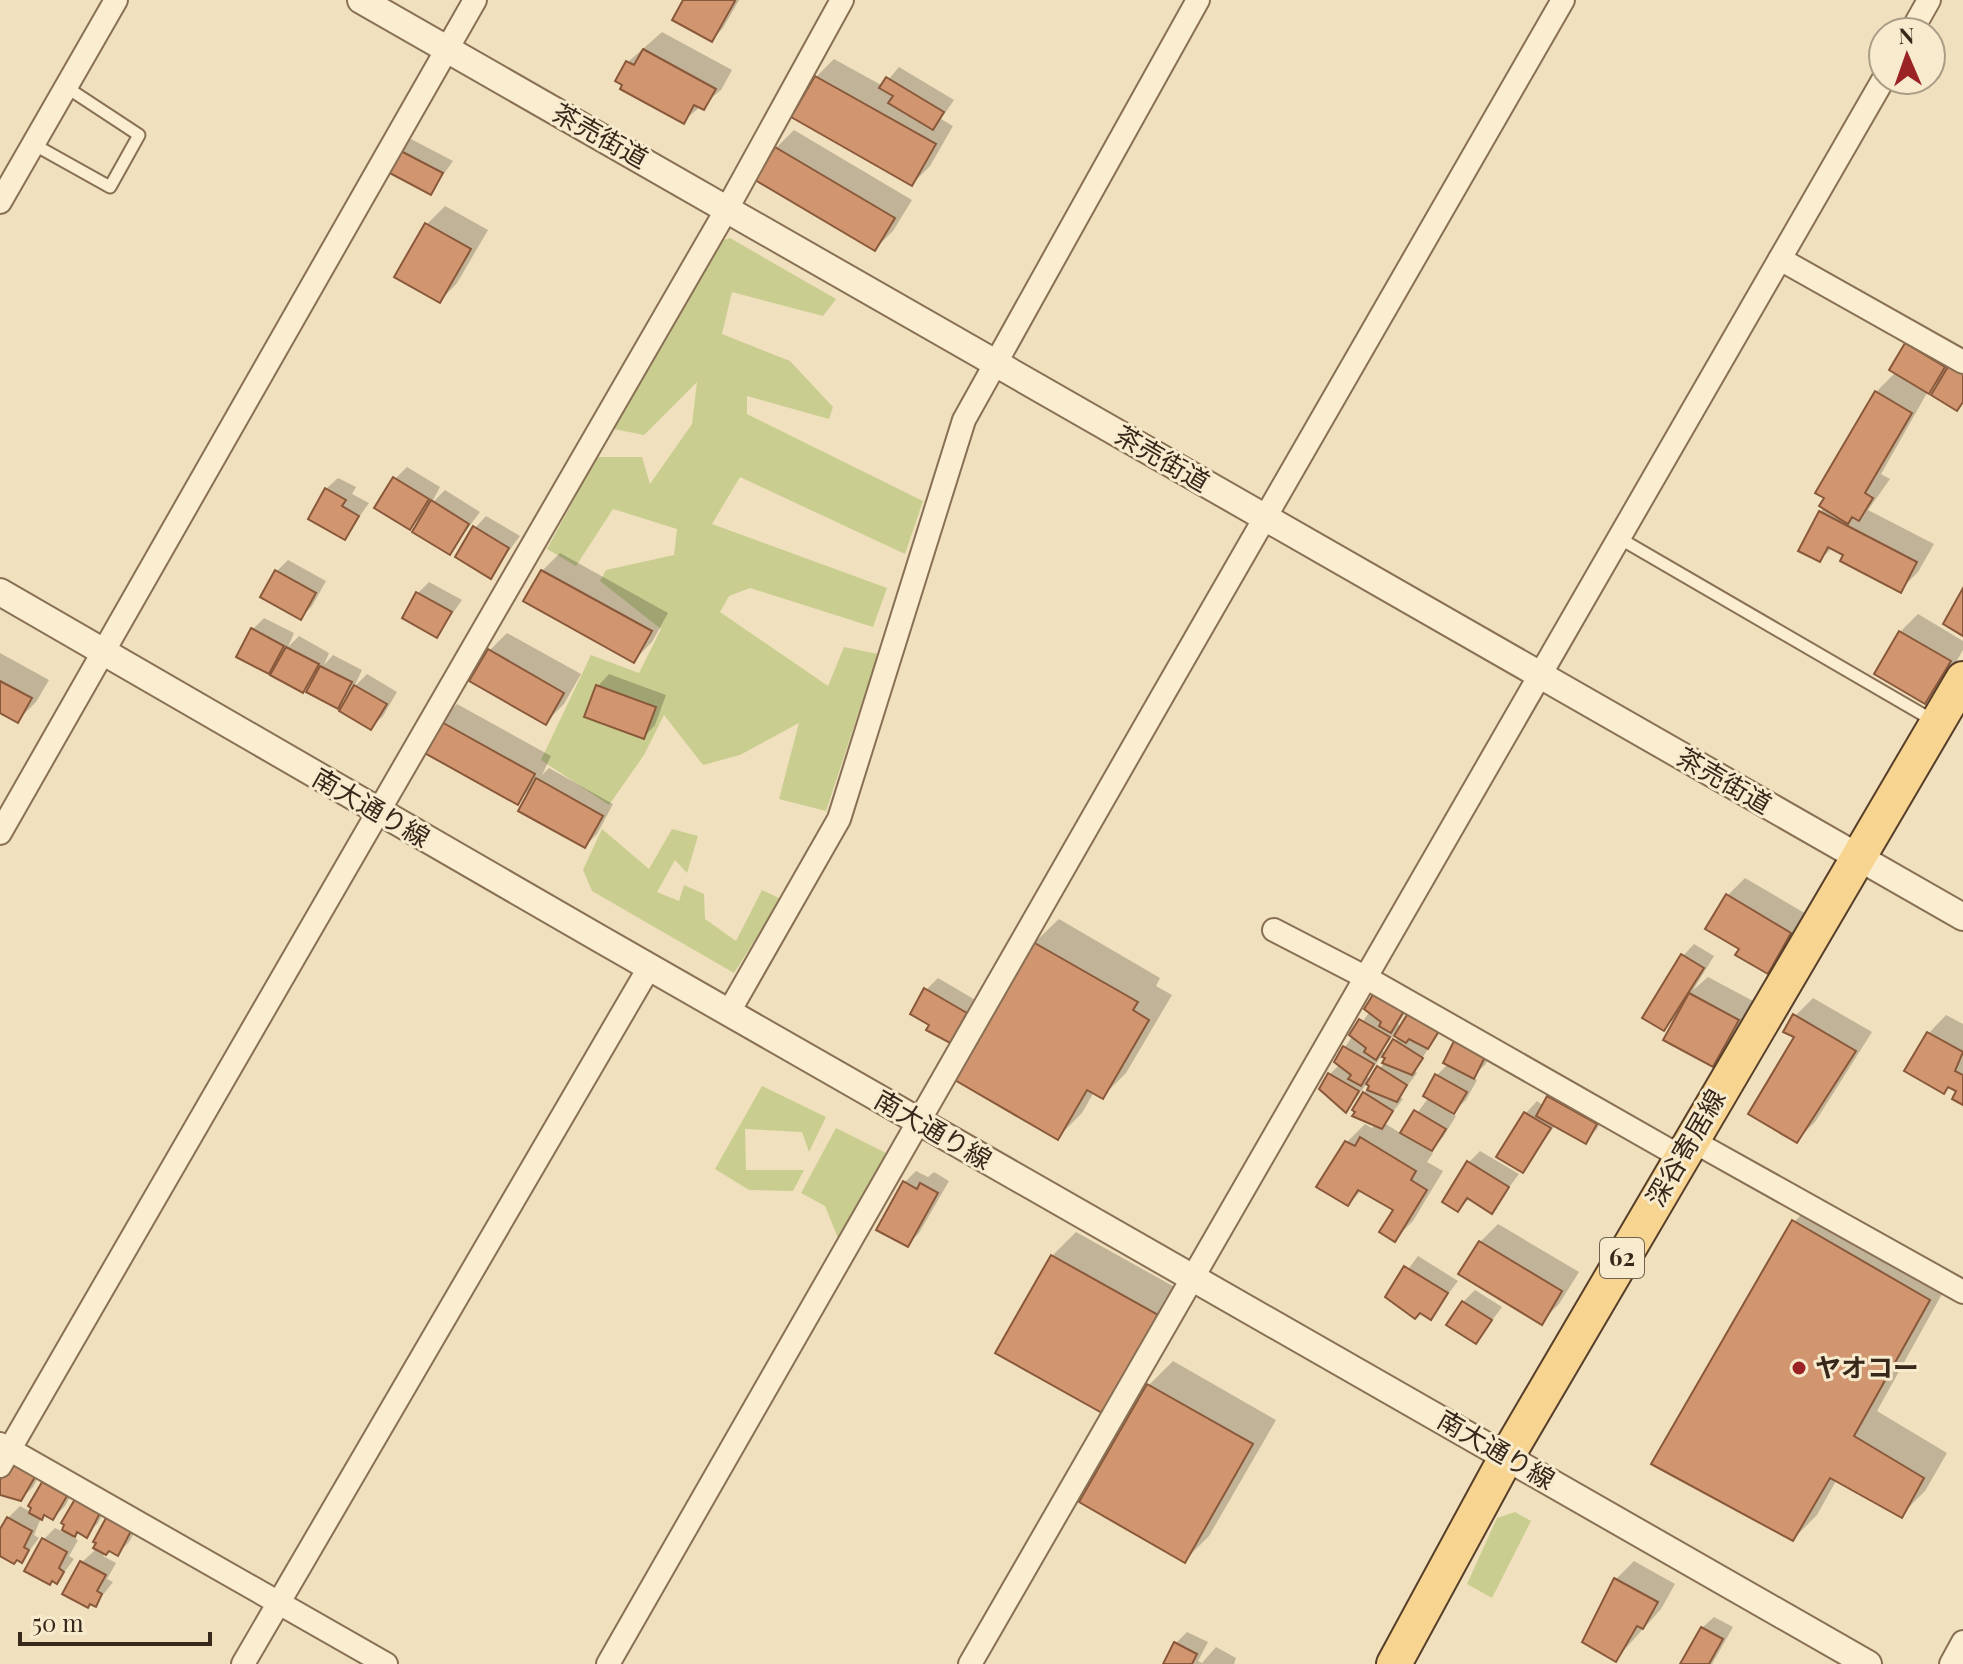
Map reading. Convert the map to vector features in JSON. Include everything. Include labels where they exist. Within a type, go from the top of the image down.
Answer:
[{"type":"main road","name":"深谷寄居線","points":[[1394,1664],[1507,1456],[1963,679]]},
{"type":"street","points":[[0,202],[8,171],[33,144],[116,0]]},
{"type":"street","name":"茶売街道","points":[[361,0],[728,207],[1266,520],[1963,917]]},
{"type":"street","points":[[0,833],[475,0]]},
{"type":"street","points":[[386,1664],[279,1600],[3,1453],[728,207],[842,0]]},
{"type":"street","points":[[730,1010],[839,819],[964,420],[1198,0]]},
{"type":"street","points":[[608,1664],[915,1121],[1266,520],[1563,0]]},
{"type":"street","points":[[970,1664],[1874,96]]},
{"type":"street","points":[[1780,259],[1963,362]]},
{"type":"street","name":"南大通り線","points":[[0,592],[375,811],[730,1010],[915,1121],[1868,1664]]},
{"type":"street","points":[[1274,930],[1963,1292]]},
{"type":"street","points":[[243,1664],[650,966]]},
{"type":"street","points":[[1951,1664],[1963,1642]]},
{"type":"lane","points":[[33,144],[110,187],[139,135],[66,87]]},
{"type":"lane","points":[[1619,538],[1937,723]]},
{"type":"green space","points":[[730,238],[836,299],[823,316],[732,292],[722,334],[790,361],[833,407],[829,419],[747,396],[747,414],[923,501],[905,554],[740,477],[712,524],[887,588],[873,627],[750,588],[729,596],[720,612],[828,686],[844,647],[878,654],[826,811],[779,799],[799,723],[740,755],[703,765],[664,715],[644,755],[609,805],[541,760],[591,655],[639,673],[661,629],[600,581],[606,570],[674,555],[677,529],[613,509],[576,566],[547,549],[597,457],[642,457],[650,484],[692,424],[697,382],[644,435],[614,429],[717,242]]},
{"type":"green space","points":[[602,829],[649,869],[672,829],[698,836],[687,873],[675,860],[657,892],[679,901],[684,885],[704,894],[705,919],[736,941],[762,890],[781,899],[734,973],[592,891],[583,870]]},
{"type":"green space","points":[[762,1086],[826,1117],[809,1152],[802,1132],[745,1129],[746,1170],[804,1170],[793,1191],[749,1190],[715,1169]]},
{"type":"green space","points":[[836,1128],[888,1154],[838,1238],[825,1206],[801,1193]]},
{"type":"green space","points":[[1515,1512],[1531,1521],[1492,1598],[1467,1584],[1497,1518]]},
{"type":"building","points":[[683,0],[735,1],[712,42],[672,20]]},
{"type":"building","points":[[643,49],[716,89],[704,110],[694,105],[684,124],[620,89],[622,85],[615,81],[626,61],[634,65]]},
{"type":"building","points":[[815,76],[936,144],[912,186],[791,117]]},
{"type":"building","points":[[886,77],[944,112],[933,130],[888,103],[893,96],[879,88]]},
{"type":"building","points":[[775,147],[895,218],[875,251],[755,180]]},
{"type":"building","points":[[397,149],[443,173],[431,195],[386,171]]},
{"type":"building","points":[[425,223],[471,249],[440,303],[394,277]]},
{"type":"building","points":[[1905,343],[1945,367],[1929,394],[1889,370]]},
{"type":"building","points":[[1949,365],[1963,374],[1963,402],[1957,411],[1931,395]]},
{"type":"building","points":[[1875,391],[1912,413],[1865,493],[1873,498],[1859,521],[1852,517],[1848,524],[1819,506],[1824,498],[1815,493]]},
{"type":"building","points":[[393,477],[429,499],[410,530],[374,508]]},
{"type":"building","points":[[325,488],[346,500],[342,506],[359,516],[345,540],[308,519]]},
{"type":"building","points":[[431,500],[469,524],[450,555],[412,532]]},
{"type":"building","points":[[1819,511],[1917,562],[1901,593],[1840,561],[1843,555],[1828,547],[1820,562],[1798,551]]},
{"type":"building","points":[[473,526],[509,548],[491,579],[455,557]]},
{"type":"building","points":[[275,570],[316,593],[301,620],[260,597]]},
{"type":"building","points":[[541,570],[652,631],[634,663],[523,601]]},
{"type":"building","points":[[1963,588],[1963,636],[1943,624]]},
{"type":"building","points":[[416,592],[452,612],[437,638],[402,618]]},
{"type":"building","points":[[251,628],[284,646],[269,674],[236,657]]},
{"type":"building","points":[[1899,631],[1951,661],[1925,704],[1874,674]]},
{"type":"building","points":[[286,647],[319,664],[303,693],[270,675]]},
{"type":"building","points":[[488,649],[564,693],[546,725],[469,681]]},
{"type":"building","points":[[320,666],[352,682],[338,709],[306,692]]},
{"type":"building","points":[[0,681],[32,698],[18,723],[0,713]]},
{"type":"building","points":[[354,685],[387,704],[371,730],[339,711]]},
{"type":"building","points":[[596,685],[656,707],[644,739],[584,717]]},
{"type":"building","points":[[438,720],[535,774],[518,805],[421,751]]},
{"type":"building","points":[[536,778],[603,816],[585,848],[518,811]]},
{"type":"building","points":[[1726,894],[1791,933],[1768,974],[1735,955],[1739,949],[1705,929]]},
{"type":"building","points":[[1033,942],[1138,1002],[1133,1010],[1149,1020],[1103,1099],[1087,1090],[1058,1140],[953,1079]]},
{"type":"building","points":[[1681,954],[1704,968],[1664,1031],[1642,1018]]},
{"type":"building","points":[[924,988],[967,1013],[950,1043],[926,1030],[929,1025],[910,1014]]},
{"type":"building","points":[[1374,993],[1404,1011],[1391,1033],[1379,1026],[1381,1022],[1364,1009]]},
{"type":"building","points":[[1689,993],[1739,1020],[1713,1067],[1663,1040]]},
{"type":"building","points":[[1408,1013],[1439,1031],[1428,1049],[1409,1039],[1406,1043],[1394,1036]]},
{"type":"building","points":[[1793,1014],[1856,1051],[1797,1143],[1748,1114],[1794,1037],[1783,1032]]},
{"type":"building","points":[[1359,1019],[1390,1037],[1376,1060],[1349,1035]]},
{"type":"building","points":[[1927,1032],[1963,1052],[1955,1071],[1963,1075],[1963,1105],[1952,1099],[1956,1091],[1948,1087],[1944,1094],[1904,1071]]},
{"type":"building","points":[[1393,1039],[1423,1058],[1412,1075],[1382,1063],[1385,1058],[1382,1057]]},
{"type":"building","points":[[1455,1039],[1486,1055],[1474,1079],[1443,1063]]},
{"type":"building","points":[[1343,1046],[1374,1064],[1361,1086],[1348,1079],[1351,1075],[1334,1062]]},
{"type":"building","points":[[1377,1066],[1407,1085],[1397,1102],[1367,1090],[1369,1086],[1366,1084]]},
{"type":"building","points":[[1328,1073],[1359,1091],[1346,1113],[1319,1089]]},
{"type":"building","points":[[1435,1074],[1467,1092],[1454,1114],[1423,1096]]},
{"type":"building","points":[[1363,1092],[1393,1111],[1382,1129],[1352,1116],[1355,1112],[1352,1110]]},
{"type":"building","points":[[1547,1096],[1597,1124],[1586,1144],[1536,1116]]},
{"type":"building","points":[[1414,1110],[1446,1129],[1432,1151],[1400,1133]]},
{"type":"building","points":[[1524,1112],[1551,1128],[1523,1173],[1496,1157]]},
{"type":"building","points":[[1360,1137],[1416,1171],[1411,1180],[1427,1190],[1395,1242],[1379,1232],[1393,1210],[1358,1190],[1348,1206],[1316,1187],[1345,1141],[1355,1146]]},
{"type":"building","points":[[1467,1161],[1509,1187],[1492,1214],[1467,1198],[1458,1212],[1442,1202]]},
{"type":"building","points":[[903,1181],[917,1189],[920,1183],[938,1193],[908,1247],[876,1230]]},
{"type":"building","name":"ヤオコー","points":[[1792,1220],[1930,1300],[1854,1436],[1924,1478],[1902,1518],[1830,1478],[1793,1541],[1651,1464]]},
{"type":"building","points":[[1479,1241],[1562,1291],[1542,1325],[1458,1274]]},
{"type":"building","points":[[1051,1255],[1158,1315],[1102,1413],[995,1353]]},
{"type":"building","points":[[1404,1266],[1448,1293],[1431,1320],[1420,1313],[1415,1319],[1385,1297]]},
{"type":"building","points":[[1462,1301],[1492,1320],[1476,1344],[1446,1325]]},
{"type":"building","points":[[1147,1384],[1253,1444],[1185,1563],[1079,1502]]},
{"type":"building","points":[[10,1463],[35,1477],[21,1501],[0,1495],[0,1480]]},
{"type":"building","points":[[42,1482],[67,1496],[53,1520],[44,1515],[42,1520],[29,1513],[31,1508],[28,1506]]},
{"type":"building","points":[[75,1499],[100,1513],[87,1538],[77,1532],[75,1537],[62,1530],[64,1525],[61,1523]]},
{"type":"building","points":[[7,1517],[32,1531],[24,1547],[29,1550],[22,1563],[17,1560],[14,1564],[0,1556],[0,1529]]},
{"type":"building","points":[[106,1518],[131,1531],[118,1556],[109,1551],[106,1555],[93,1548]]},
{"type":"building","points":[[42,1538],[67,1552],[59,1568],[64,1572],[57,1584],[52,1581],[50,1585],[24,1571]]},
{"type":"building","points":[[80,1561],[106,1575],[97,1591],[102,1594],[96,1607],[90,1604],[88,1608],[62,1594]]},
{"type":"building","points":[[1614,1578],[1658,1602],[1643,1629],[1637,1626],[1616,1662],[1582,1642]]},
{"type":"building","points":[[1701,1627],[1723,1639],[1709,1664],[1680,1664]]},
{"type":"building","points":[[1174,1642],[1197,1654],[1192,1664],[1163,1664]]},
{"type":"place","name":"ヤオコー","points":[[1799,1368]]}]
